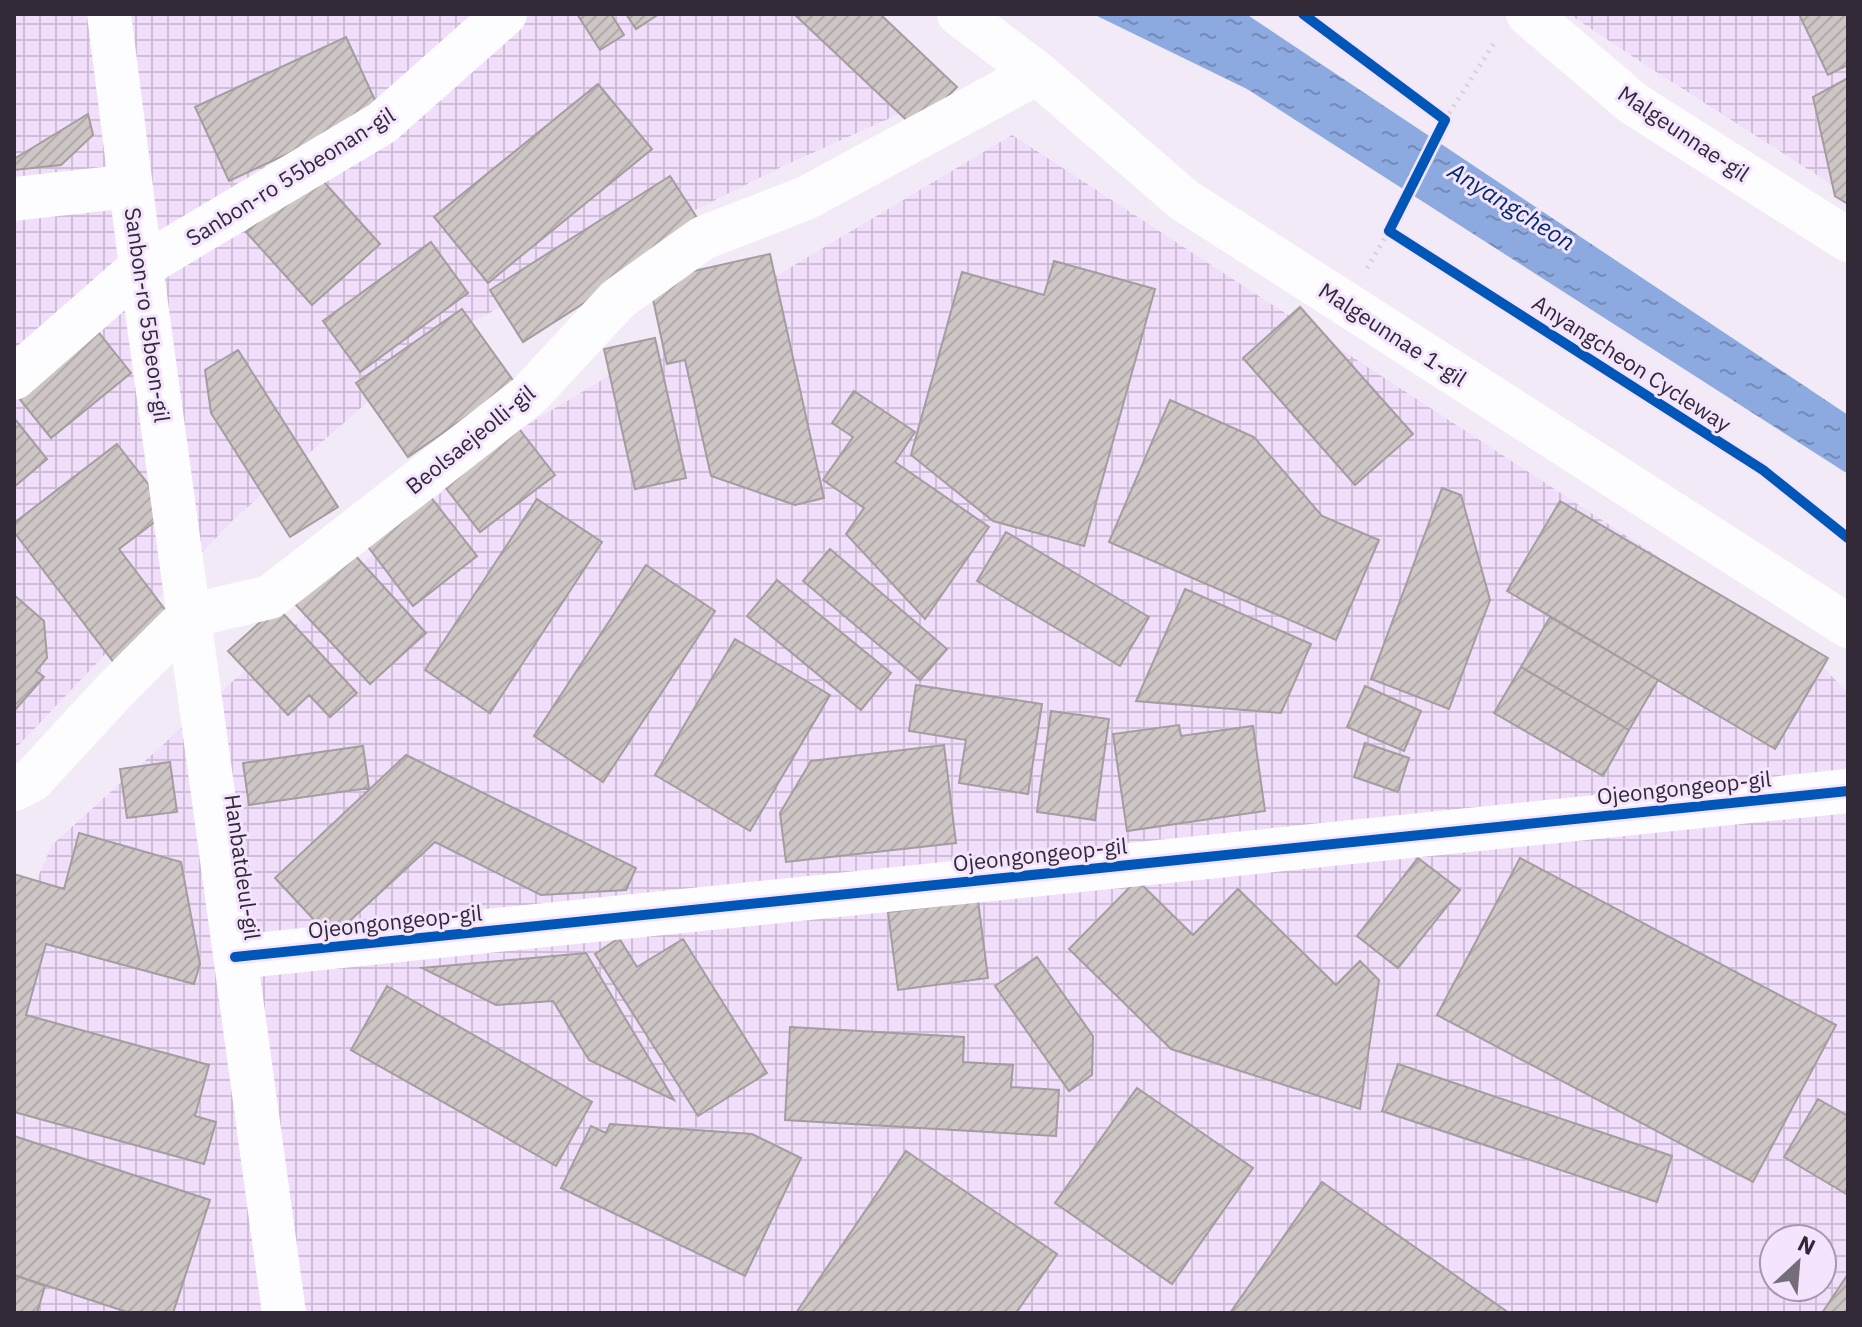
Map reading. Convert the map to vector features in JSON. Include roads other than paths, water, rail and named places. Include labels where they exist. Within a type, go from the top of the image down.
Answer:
[{"type":"street","name":"Sanbon-ro 55beon-gil","points":[[109,14],[189,616]]},
{"type":"street","name":"Sanbon-ro 55beonan-gil","points":[[14,378],[141,267],[382,123],[505,14]]},
{"type":"street","name":"Malgeunnae 1-gil","points":[[959,14],[1037,73],[1184,200],[1848,626]]},
{"type":"street","name":"Malgeunnae-gil","points":[[1516,21],[1634,104],[1848,240]]},
{"type":"street","name":"Beolsaejeolli-gil","points":[[189,616],[270,597],[529,395],[618,299],[703,238],[806,198],[1037,73]]},
{"type":"street","points":[[14,199],[130,186]]},
{"type":"street","points":[[14,789],[32,780],[189,616]]},
{"type":"street","name":"Hanbatdeul-gil","points":[[189,616],[284,1313]]},
{"type":"street","name":"Ojeongongeop-gil","points":[[235,957],[1848,791]]},
{"type":"water","name":"Anyangcheon","points":[[1093,14],[1246,14],[1848,415],[1848,474],[1247,89]]}]
